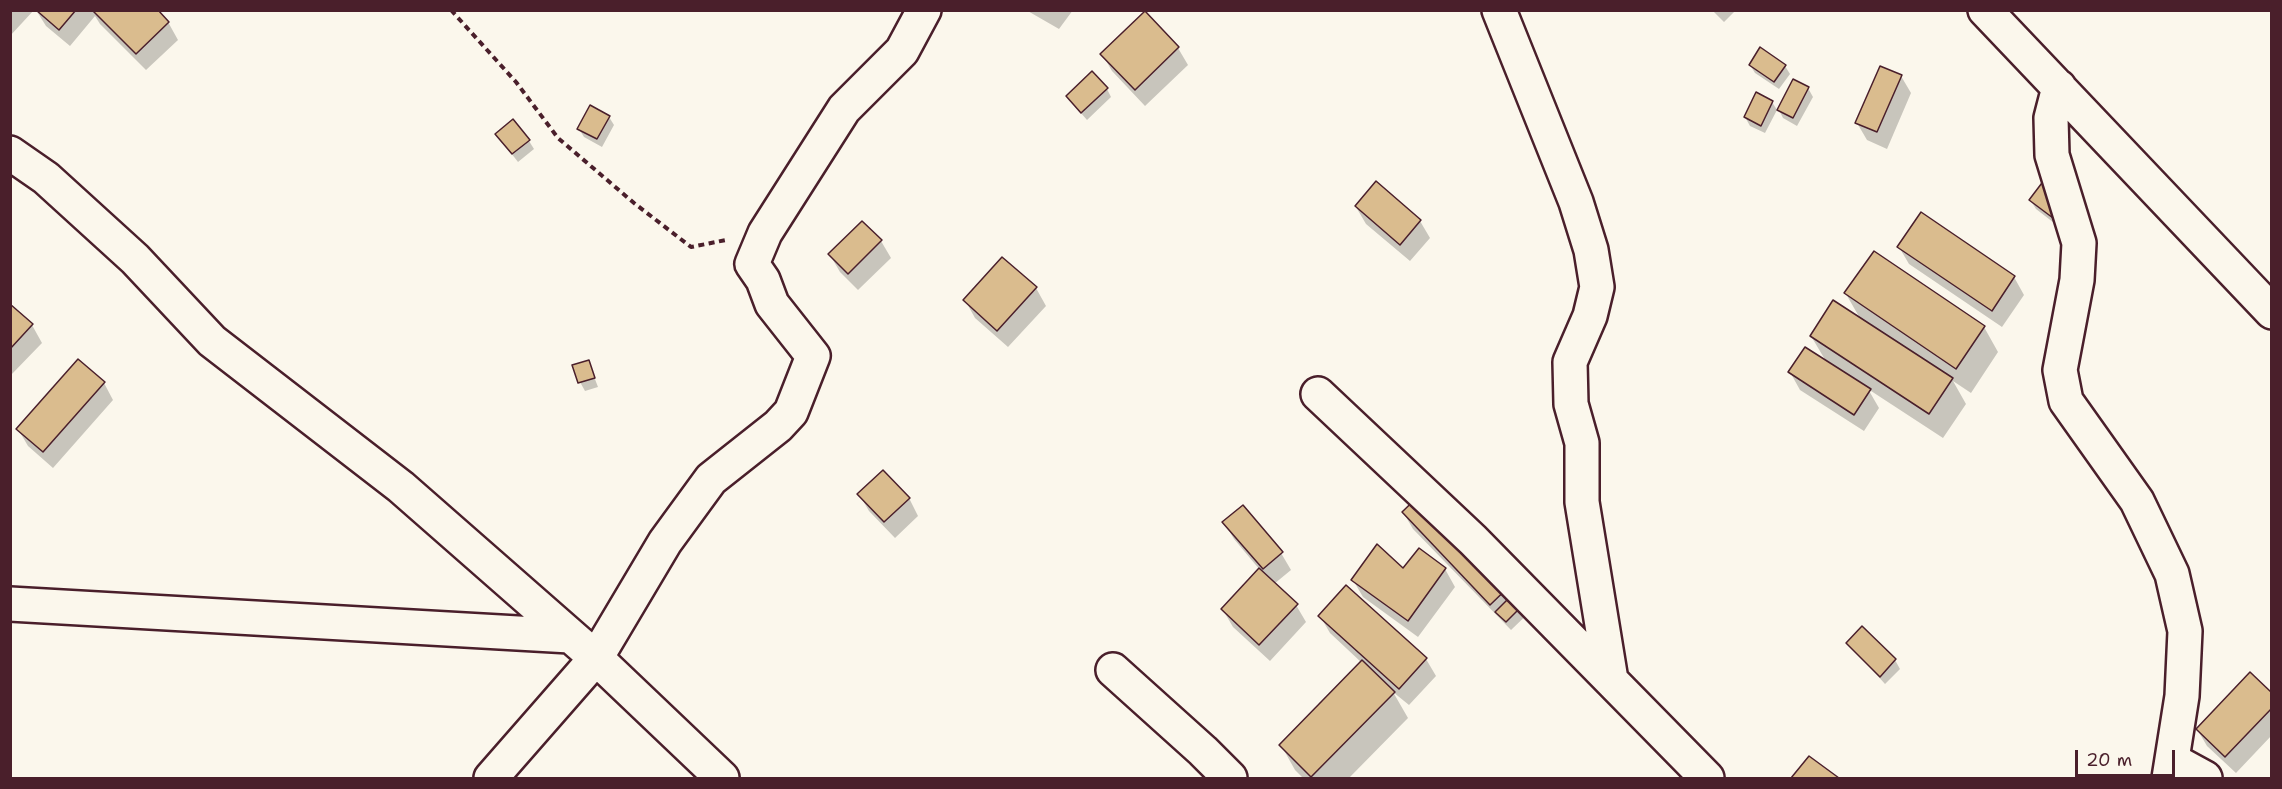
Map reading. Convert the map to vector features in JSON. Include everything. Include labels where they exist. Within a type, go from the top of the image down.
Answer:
[{"type":"street","points":[[491,778],[596,658],[665,542],[711,479],[778,426],[791,412],[813,356],[772,304],[763,280],[752,264],[765,233],[844,109],[902,51],[924,10]]},
{"type":"street","points":[[1499,10],[1567,180],[1592,250],[1597,287],[1590,316],[1570,362],[1571,404],[1582,443],[1582,502],[1611,680]]},
{"type":"street","points":[[1985,10],[2268,302]]},
{"type":"street","points":[[2059,87],[2051,118],[2052,155],[2079,243],[2077,280],[2060,370],[2066,402],[2137,501],[2172,574],[2185,630],[2182,696],[2171,769],[2205,778]]},
{"type":"street","points":[[10,153],[46,178],[135,259],[212,341],[401,487],[596,658],[722,778]]},
{"type":"street","points":[[1318,394],[1473,540],[1707,778]]},
{"type":"street","points":[[10,604],[570,636]]},
{"type":"street","points":[[1113,670],[1230,778]]},
{"type":"path","points":[[451,10],[516,82],[558,138],[634,203],[691,247],[765,233]]},
{"type":"building","points":[[36,10],[76,10],[59,30]]},
{"type":"building","points":[[92,10],[158,10],[169,22],[136,54]]},
{"type":"building","points":[[1145,11],[1179,47],[1135,90],[1100,54]]},
{"type":"building","points":[[1760,47],[1786,65],[1774,82],[1749,65]]},
{"type":"building","points":[[1880,66],[1902,75],[1877,132],[1855,123]]},
{"type":"building","points":[[1092,71],[1108,88],[1081,113],[1066,96]]},
{"type":"building","points":[[1793,79],[1809,87],[1793,118],[1777,110]]},
{"type":"building","points":[[1756,92],[1773,101],[1761,126],[1744,117]]},
{"type":"building","points":[[590,105],[610,116],[597,139],[577,129]]},
{"type":"building","points":[[513,119],[530,140],[512,154],[495,134]]},
{"type":"building","points":[[2051,171],[2064,193],[2053,218],[2029,200]]},
{"type":"building","points":[[1376,181],[1421,220],[1400,245],[1355,206]]},
{"type":"building","points":[[1921,212],[2015,276],[1992,311],[1897,247]]},
{"type":"building","points":[[862,221],[882,240],[848,274],[828,254]]},
{"type":"building","points":[[1874,251],[1985,326],[1956,369],[1844,293]]},
{"type":"building","points":[[1002,257],[1037,287],[997,331],[963,300]]},
{"type":"building","points":[[1833,300],[1953,378],[1929,414],[1810,336]]},
{"type":"building","points":[[10,304],[33,324],[10,349]]},
{"type":"building","points":[[1805,347],[1871,389],[1854,415],[1788,372]]},
{"type":"building","points":[[78,359],[105,382],[43,452],[16,429]]},
{"type":"building","points":[[589,360],[595,378],[578,383],[572,365]]},
{"type":"building","points":[[883,470],[910,498],[884,522],[857,494]]},
{"type":"building","points":[[1429,486],[1517,579],[1490,605],[1402,512]]},
{"type":"building","points":[[1243,505],[1283,552],[1263,569],[1222,522]]},
{"type":"building","points":[[1377,544],[1403,568],[1419,548],[1446,568],[1408,621],[1351,580]]},
{"type":"building","points":[[1259,568],[1298,604],[1259,645],[1221,609]]},
{"type":"building","points":[[1346,585],[1427,658],[1399,689],[1318,616]]},
{"type":"building","points":[[1521,586],[1531,597],[1506,622],[1495,612]]},
{"type":"building","points":[[1862,626],[1896,659],[1880,677],[1846,643]]},
{"type":"building","points":[[1362,660],[1395,692],[1311,777],[1279,745]]},
{"type":"building","points":[[2250,672],[2272,693],[2272,708],[2225,757],[2196,729]]},
{"type":"building","points":[[1809,756],[1839,778],[1791,778]]}]
